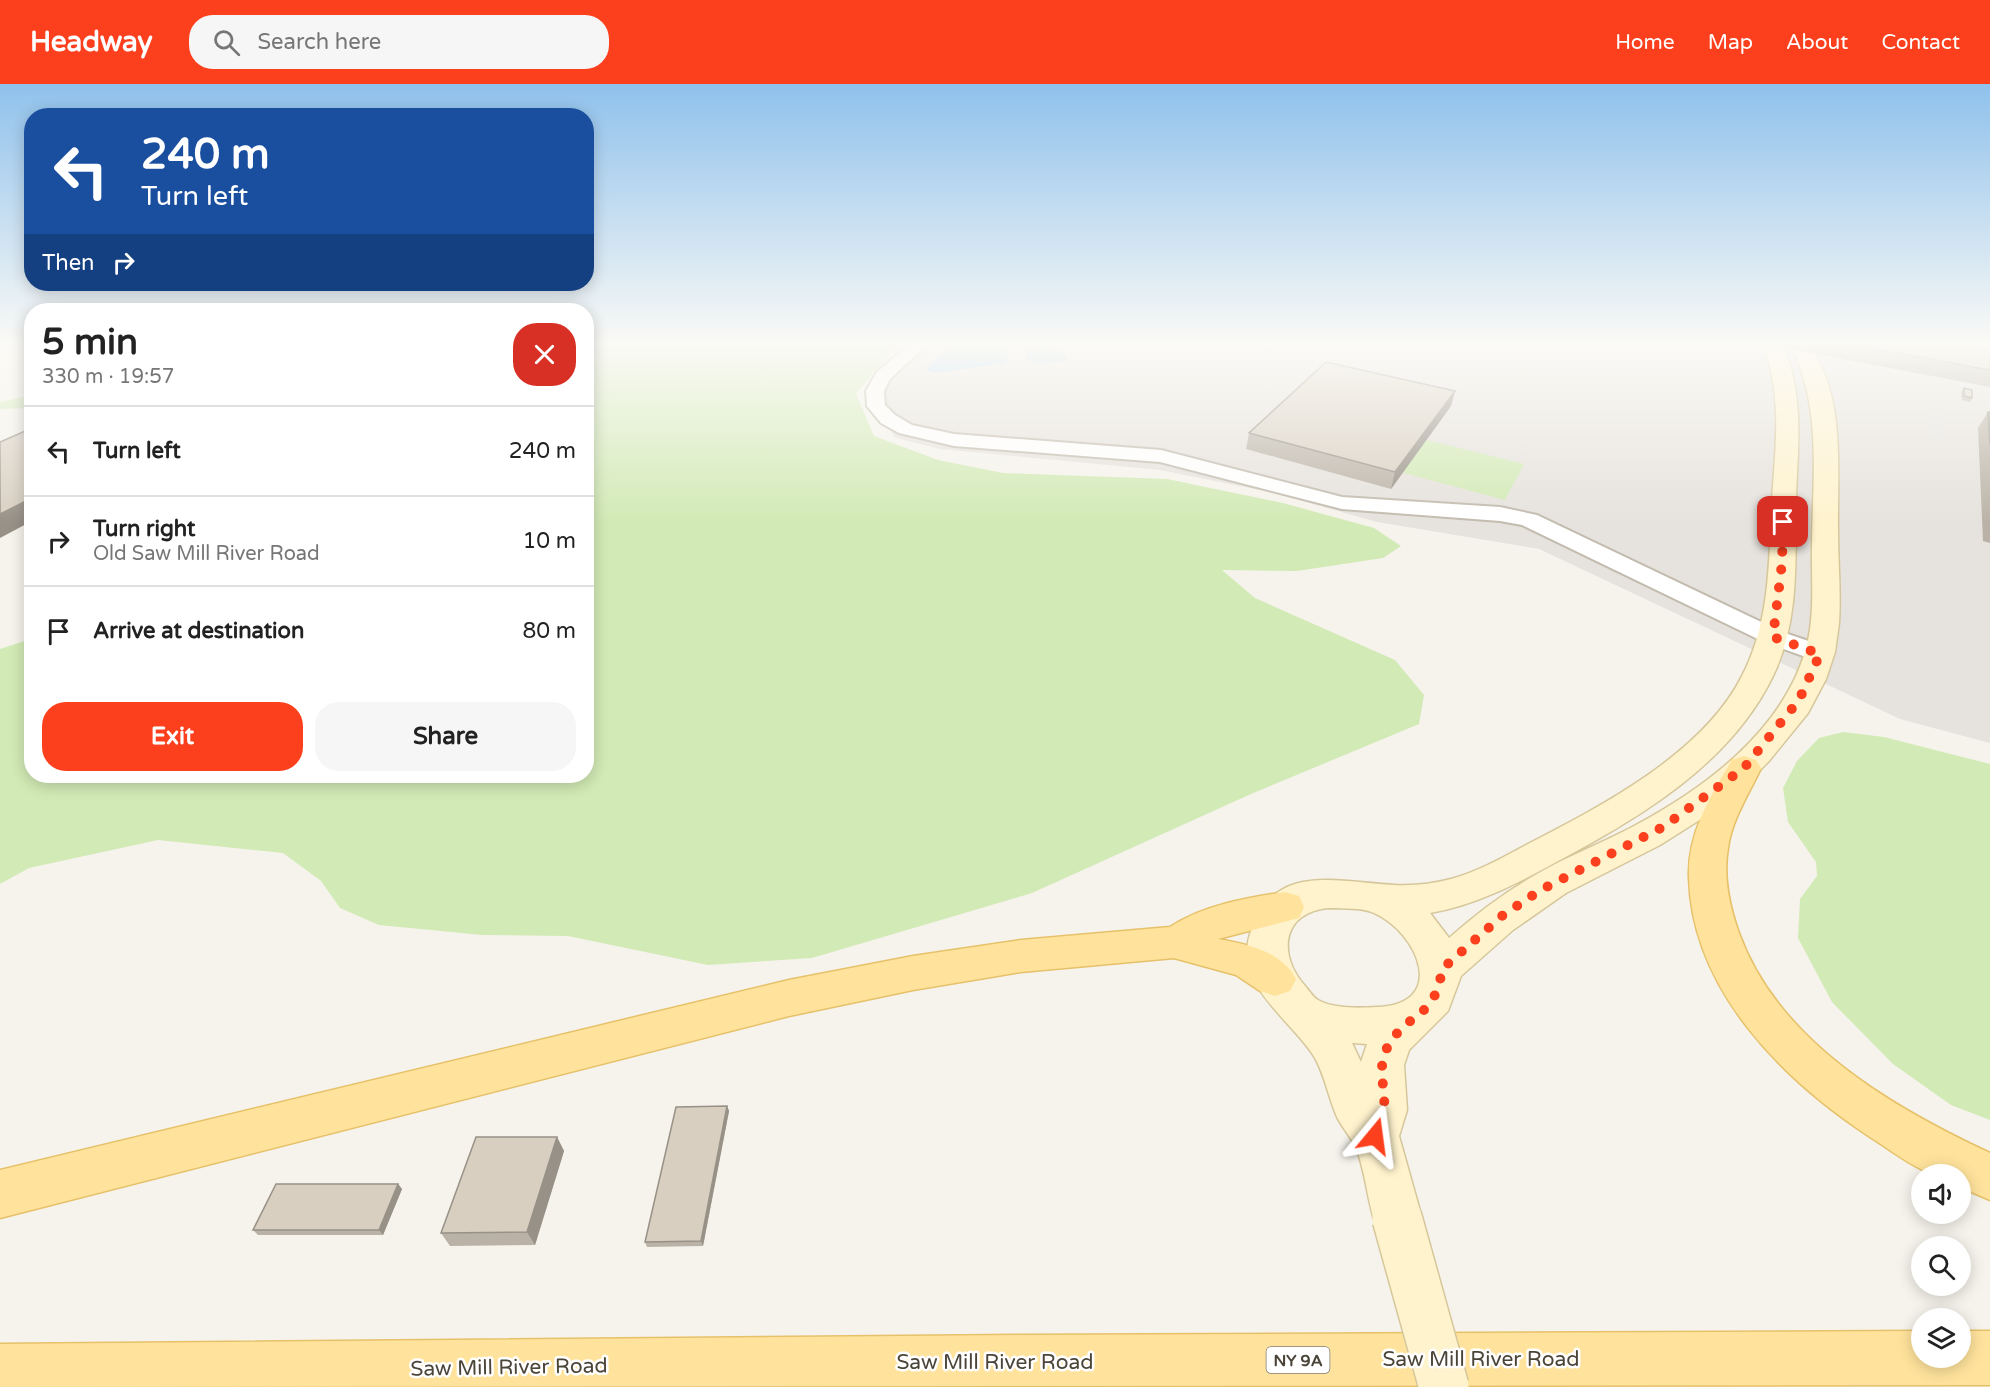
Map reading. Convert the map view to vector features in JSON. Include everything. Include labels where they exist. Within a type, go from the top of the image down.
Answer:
[{"type":"main road","points":[[1744,768],[1712,838],[1707,886],[1718,936],[1745,992],[1793,1051],[1864,1108],[1952,1160],[1990,1177]]},
{"type":"main road","points":[[1178,942],[1196,929],[1253,913],[1285,908]]},
{"type":"main road","points":[[0,1194],[789,998],[913,973],[1021,956],[1178,942],[1195,950],[1246,961],[1275,980]]},
{"type":"main road","name":"Saw Mill River Road","points":[[0,1372],[1022,1362],[1990,1358]]},
{"type":"street","points":[[876,403],[888,419],[906,429],[954,440],[1161,456],[1342,503],[1500,514],[1529,520],[1773,637],[1820,654]]},
{"type":"street","points":[[1444,1387],[1375,1136],[1357,1109],[1332,1048],[1308,1016],[1290,1000],[1275,980],[1268,959],[1268,939],[1273,924],[1285,908],[1300,898],[1318,892],[1408,900],[1478,886],[1600,822],[1651,791],[1698,750],[1730,717],[1760,673],[1773,637],[1782,563],[1790,403]]},
{"type":"street","points":[[1442,969],[1494,922],[1539,891],[1663,827],[1744,768],[1799,700],[1820,654],[1825,621],[1826,475],[1820,403]]},
{"type":"street","points":[[1308,1016],[1340,1025],[1370,1028],[1405,1023],[1420,1015],[1432,1003],[1439,989],[1442,969],[1428,935],[1415,920],[1380,898]]},
{"type":"street","points":[[1375,1136],[1384,1109],[1380,1078],[1386,1051],[1405,1023]]},
{"type":"shaded area","points":[[870,403],[1990,403],[1990,743],[1900,719],[1539,549],[1377,522],[1270,492],[1160,470],[940,449],[896,438]]},
{"type":"shaded area","points":[[1929,413],[1945,416],[1945,441],[1928,437]]},
{"type":"green space","points":[[0,403],[24,403],[24,408],[0,409]]},
{"type":"green space","points":[[594,403],[860,403],[874,436],[938,460],[1003,473],[1167,479],[1283,503],[1374,528],[1401,546],[1383,558],[1297,571],[1222,570],[1255,598],[1395,660],[1424,695],[1419,724],[1251,794],[1032,893],[812,958],[708,965],[568,936],[482,935],[379,925],[340,908],[321,881],[283,853],[158,840],[29,868],[0,884],[0,649],[24,641],[24,783],[594,783]]},
{"type":"green space","points":[[1423,439],[1524,464],[1505,500],[1400,472]]},
{"type":"green space","points":[[1843,732],[1884,737],[1990,764],[1990,1120],[1951,1105],[1893,1064],[1832,1002],[1798,938],[1800,899],[1817,876],[1816,862],[1788,822],[1783,788],[1797,761],[1819,738]]},
{"type":"building","points":[[1282,403],[1446,403],[1395,472],[1249,433]]},
{"type":"building","points":[[1988,412],[1990,412],[1990,445]]},
{"type":"building","points":[[24,432],[24,502],[0,514],[0,442]]},
{"type":"building","points":[[727,1106],[701,1241],[645,1242],[676,1107]]},
{"type":"building","points":[[476,1137],[557,1137],[527,1232],[441,1233]]},
{"type":"building","points":[[276,1184],[398,1184],[379,1230],[253,1230]]},
{"type":"route","points":[[1375,1136],[1384,1109],[1380,1078],[1386,1051],[1405,1023],[1420,1015],[1432,1003],[1439,989],[1442,969],[1472,940],[1539,891],[1663,827],[1744,768],[1799,700],[1820,654],[1773,637],[1782,563],[1783,522]]}]
